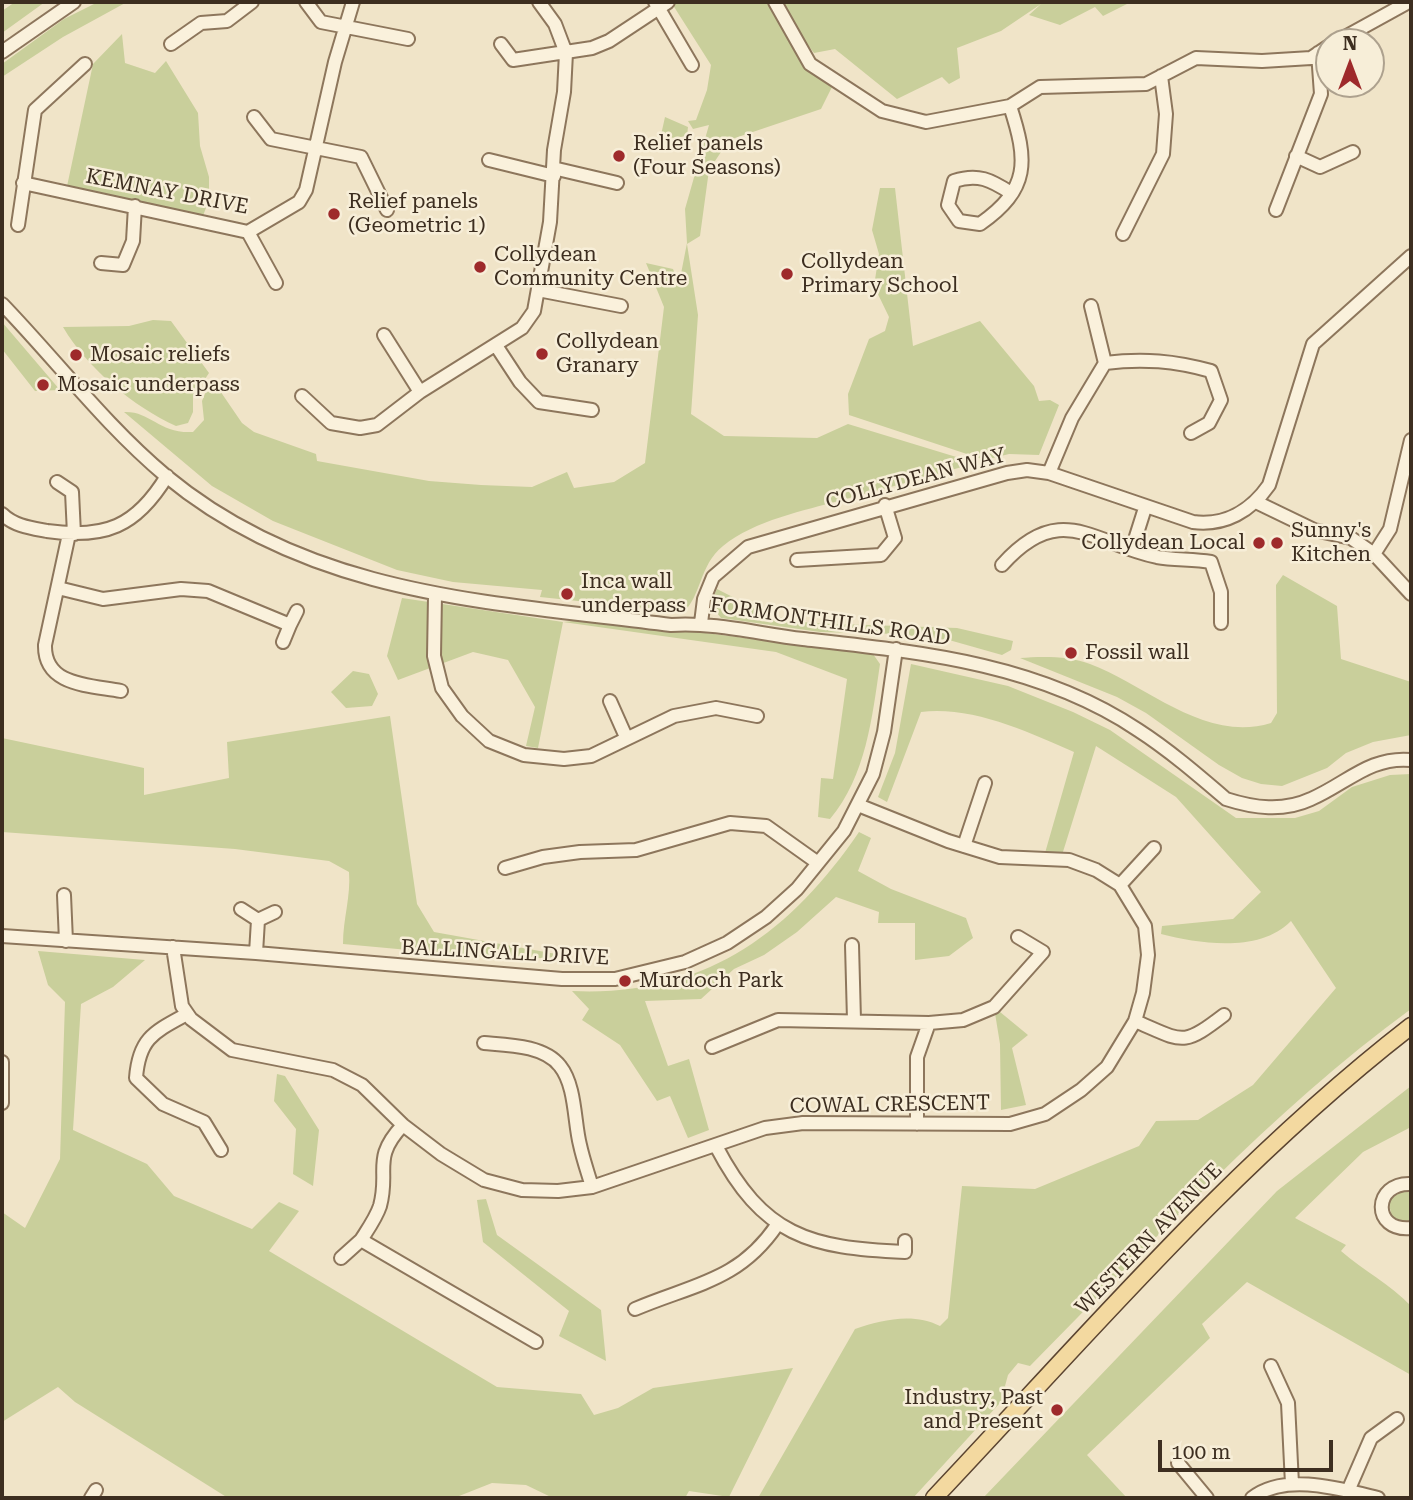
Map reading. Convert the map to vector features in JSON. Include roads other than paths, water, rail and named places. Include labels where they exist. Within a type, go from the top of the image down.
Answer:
[{"type":"main road","name":"WESTERN AVENUE","points":[[934,1498],[1182,1231],[1301,1119],[1411,1026]]},
{"type":"street","points":[[2,52],[74,2]]},
{"type":"street","points":[[171,44],[201,23],[227,21],[252,2]]},
{"type":"street","points":[[306,2],[321,22],[408,39]]},
{"type":"street","name":"KEMNAY DRIVE","points":[[23,183],[248,232],[299,202],[306,190],[353,2]]},
{"type":"street","points":[[302,396],[331,423],[360,428],[377,425],[420,393],[497,347],[522,328],[534,311],[564,92],[566,53],[562,38],[539,2]]},
{"type":"street","points":[[775,2],[810,64],[882,111],[926,122],[1010,106],[1040,87],[1146,84],[1196,58],[1262,61],[1315,56]]},
{"type":"street","points":[[501,44],[513,60],[592,48],[609,41],[661,4],[692,65]]},
{"type":"street","points":[[1364,28],[1407,6]]},
{"type":"street","points":[[18,225],[35,110],[85,64]]},
{"type":"street","points":[[1123,234],[1163,154],[1166,114],[1161,76]]},
{"type":"street","points":[[1276,210],[1296,156],[1311,127],[1320,98]]},
{"type":"street","points":[[1010,106],[1021,139],[1023,175],[1002,209],[980,224],[959,221],[948,205],[954,181],[968,176],[988,178],[1011,193]]},
{"type":"street","points":[[254,117],[271,139],[318,146],[361,157],[387,210]]},
{"type":"street","points":[[1296,156],[1320,167],[1353,152]]},
{"type":"street","points":[[489,160],[617,183]]},
{"type":"street","points":[[100,263],[123,265],[134,241],[135,206]]},
{"type":"street","points":[[248,232],[276,283]]},
{"type":"street","points":[[1411,256],[1313,344],[1269,485],[1256,502],[1314,530],[1351,538],[1374,554],[1411,594]]},
{"type":"street","points":[[538,290],[621,306]]},
{"type":"street","name":"FORMONTHILLS ROAD","points":[[2,304],[113,428],[167,477],[208,507],[256,534],[329,568],[435,596],[671,625],[701,623],[772,636],[896,649],[959,659],[1067,692],[1138,730],[1226,799],[1242,804],[1280,808],[1299,804],[1368,766],[1386,761],[1411,760]]},
{"type":"street","points":[[1049,473],[1072,418],[1105,363],[1091,306]]},
{"type":"street","points":[[384,335],[420,393]]},
{"type":"street","points":[[497,347],[520,382],[539,402],[592,410]]},
{"type":"street","points":[[1105,363],[1130,360],[1173,361],[1211,371],[1221,400],[1209,424],[1191,433]]},
{"type":"street","points":[[1374,554],[1390,528],[1408,463],[1411,440]]},
{"type":"street","name":"COLLYDEAN WAY","points":[[701,623],[704,599],[713,577],[748,547],[885,505],[1007,473],[1027,470],[1049,473],[1145,508],[1210,524],[1235,516],[1256,502]]},
{"type":"street","points":[[2,514],[8,520],[30,528],[90,535],[136,516],[167,477]]},
{"type":"street","points":[[57,482],[78,488],[71,534],[44,659],[53,673],[68,681],[121,691]]},
{"type":"street","points":[[797,560],[881,555],[895,538],[885,505]]},
{"type":"street","points":[[1132,549],[1145,508]]},
{"type":"street","points":[[1002,565],[1021,543],[1064,528],[1100,535],[1158,557],[1211,562],[1221,592],[1221,623]]},
{"type":"street","points":[[58,588],[103,599],[181,589],[208,591],[290,625]]},
{"type":"street","points":[[435,596],[434,656],[442,688],[462,716],[489,741],[524,755],[564,759],[590,756],[674,716],[716,708],[757,716]]},
{"type":"street","points":[[283,642],[297,611]]},
{"type":"street","name":"BALLINGALL DRIVE","points":[[2,936],[256,953],[562,979],[634,977],[685,962],[727,943],[766,917],[797,889],[844,831],[873,774],[884,732],[896,649]]},
{"type":"street","points":[[610,701],[626,737]]},
{"type":"street","points":[[964,846],[985,783]]},
{"type":"street","name":"COWAL CRESCENT","points":[[187,1014],[232,1050],[333,1070],[362,1085],[403,1125],[440,1154],[484,1180],[522,1191],[592,1187],[765,1128],[803,1123],[1010,1124],[1045,1114],[1081,1090],[1107,1067],[1135,1021],[1143,993],[1147,946],[1145,926],[1120,885],[1096,870],[1069,860],[1000,857],[858,806]]},
{"type":"street","points":[[505,868],[543,857],[580,852],[636,850],[730,822],[766,826],[818,863]]},
{"type":"street","points":[[1120,885],[1154,848]]},
{"type":"street","points":[[64,895],[66,940]]},
{"type":"street","points":[[241,909],[258,920]]},
{"type":"street","points":[[258,920],[275,912]]},
{"type":"street","points":[[256,953],[258,920]]},
{"type":"street","points":[[712,1047],[778,1020],[929,1023],[963,1020],[994,1007],[1043,952],[1018,937]]},
{"type":"street","points":[[852,945],[854,1020]]},
{"type":"street","points":[[173,947],[176,982],[182,1006],[187,1014],[158,1030],[138,1053],[136,1078],[163,1104],[204,1122],[222,1150]]},
{"type":"street","points":[[1135,1021],[1179,1038],[1194,1038],[1224,1015]]},
{"type":"street","points":[[917,1124],[917,1057],[929,1023]]},
{"type":"street","points":[[484,1043],[519,1046],[540,1053],[560,1066],[569,1090],[580,1146],[592,1187]]},
{"type":"street","points":[[2,1062],[2,1103]]},
{"type":"street","points":[[341,1258],[361,1240],[380,1205],[381,1170],[387,1143],[403,1125]]},
{"type":"street","points":[[716,1146],[732,1177],[778,1225],[814,1241],[847,1249],[905,1252]]},
{"type":"street","points":[[1411,1184],[1393,1186],[1385,1195],[1382,1206],[1383,1216],[1389,1224],[1411,1228]]},
{"type":"street","points":[[635,1308],[728,1273],[747,1262],[778,1225]]},
{"type":"street","points":[[361,1240],[536,1342]]},
{"type":"street","points":[[1271,1366],[1288,1403],[1292,1484]]},
{"type":"street","points":[[1348,1490],[1371,1438],[1397,1419]]},
{"type":"street","points":[[1178,1462],[1207,1498]]},
{"type":"street","points":[[1252,1498],[1292,1484],[1348,1490],[1378,1498]]},
{"type":"place","name":"Relief panels (Four Seasons)","points":[[619,156]]},
{"type":"place","name":"Relief panels (Geometric 1)","points":[[334,214]]},
{"type":"place","name":"Collydean Community Centre","points":[[480,267]]},
{"type":"place","name":"Collydean Primary School","points":[[787,274]]},
{"type":"place","name":"Collydean Granary","points":[[542,354]]},
{"type":"place","name":"Mosaic reliefs","points":[[76,355]]},
{"type":"place","name":"Mosaic underpass","points":[[43,385]]},
{"type":"place","name":"Collydean Local","points":[[1259,543]]},
{"type":"place","name":"Sunny's Kitchen","points":[[1277,543]]},
{"type":"place","name":"Inca wall underpass","points":[[567,594]]},
{"type":"place","name":"Fossil wall","points":[[1071,653]]},
{"type":"place","name":"Murdoch Park","points":[[625,981]]},
{"type":"place","name":"Industry, Past and Present","points":[[1057,1410]]}]
